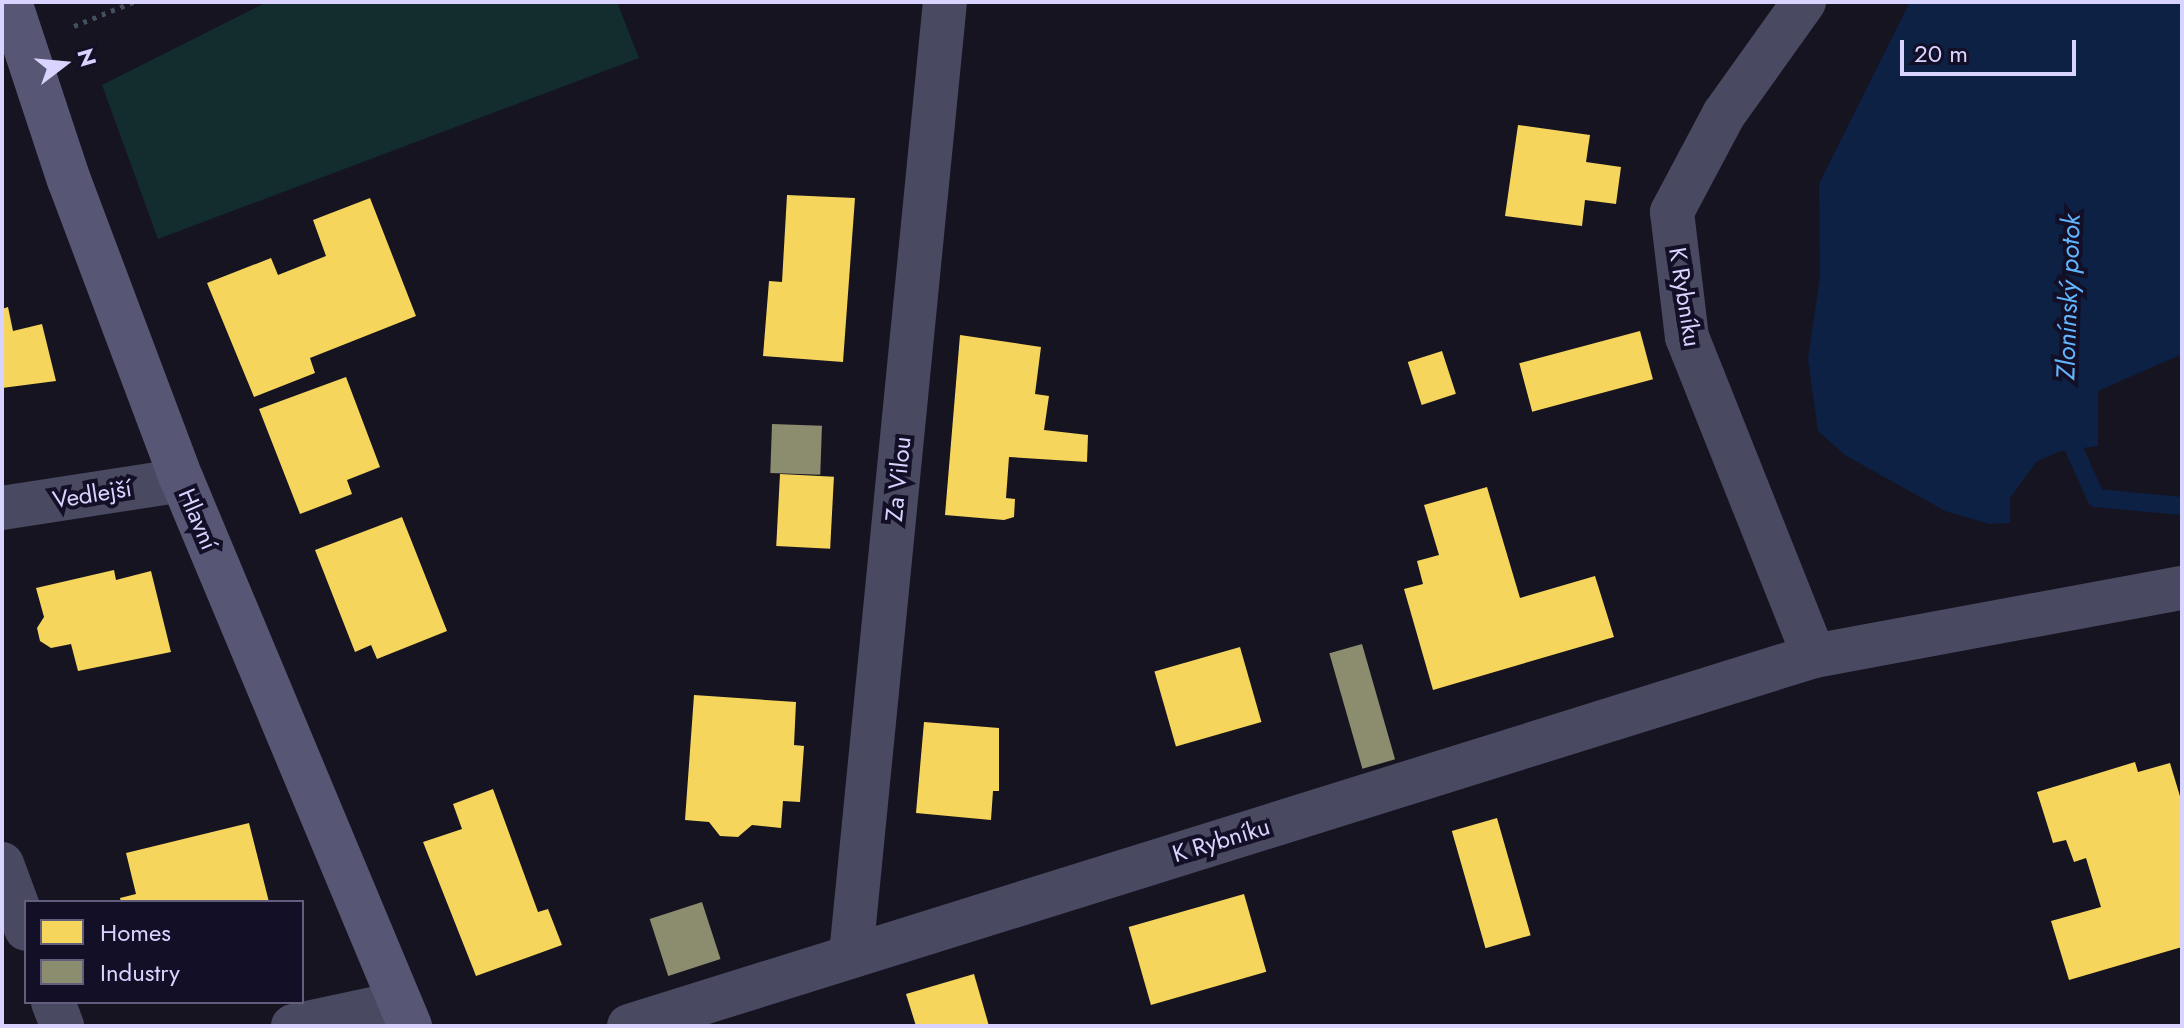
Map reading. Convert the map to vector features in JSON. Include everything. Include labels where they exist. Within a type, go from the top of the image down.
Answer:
[{"type":"street","name":"Hlavní","points":[[10,2],[182,480],[405,1014]]},
{"type":"street","name":"Za Vilou","points":[[851,955],[945,2]]},
{"type":"street","name":"K Rybníku","points":[[1804,2],[1724,114],[1672,212],[1687,337],[1814,656]]},
{"type":"street","name":"Vedlejší","points":[[2,508],[182,480]]},
{"type":"street","name":"K Rybníku","points":[[629,1026],[1814,656],[2182,588]]},
{"type":"street","points":[[2,864],[24,924]]},
{"type":"street","points":[[54,1004],[62,1026]]},
{"type":"street","points":[[293,1026],[405,1014]]},
{"type":"path","points":[[25,47],[133,2]]},
{"type":"green space","points":[[267,2],[617,2],[639,58],[158,239],[102,85]]},
{"type":"water","points":[[1910,2],[2182,2],[2182,354],[2098,391],[2098,446],[2061,451],[2037,461],[2010,498],[2010,523],[1990,524],[1945,511],[1845,455],[1818,431],[1808,359],[1820,277],[1819,184]]},
{"type":"building: Homes","points":[[1518,125],[1590,135],[1586,162],[1621,167],[1616,204],[1585,200],[1582,226],[1505,216]]},
{"type":"building: Homes","points":[[787,195],[855,198],[843,362],[763,356],[769,281],[782,282]]},
{"type":"building: Homes","points":[[370,198],[416,316],[310,358],[315,373],[254,397],[207,283],[271,258],[278,275],[326,256],[313,220]]},
{"type":"building: Homes","points":[[8,307],[13,331],[42,324],[56,381],[2,388],[2,309]]},
{"type":"building: Homes","points":[[1640,331],[1653,379],[1532,412],[1519,363]]},
{"type":"building: Homes","points":[[960,335],[1041,347],[1035,394],[1049,396],[1044,430],[1088,435],[1087,462],[1009,457],[1006,498],[1015,499],[1014,517],[1004,520],[945,515]]},
{"type":"building: Homes","points":[[1442,351],[1456,394],[1422,405],[1408,362]]},
{"type":"building: Homes","points":[[346,377],[380,467],[347,480],[352,494],[300,514],[259,409]]},
{"type":"building: Homes","points":[[780,474],[834,477],[830,549],[776,546]]},
{"type":"building: Homes","points":[[1487,487],[1520,598],[1595,576],[1614,637],[1433,690],[1404,589],[1423,584],[1417,561],[1439,555],[1424,505]]},
{"type":"building: Homes","points":[[402,517],[447,631],[377,659],[371,645],[355,652],[315,550]]},
{"type":"building: Homes","points":[[114,570],[116,580],[151,571],[171,652],[78,671],[71,644],[51,648],[40,641],[37,628],[44,617],[36,588]]},
{"type":"building: Homes","points":[[1240,647],[1261,722],[1176,747],[1154,672]]},
{"type":"building: Homes","points":[[694,695],[796,702],[794,745],[804,746],[800,802],[783,801],[781,828],[752,825],[738,837],[720,836],[709,822],[685,820]]},
{"type":"building: Homes","points":[[924,722],[999,728],[999,791],[993,791],[991,820],[916,813]]},
{"type":"building: Homes","points":[[2135,762],[2138,772],[2170,763],[2182,803],[2182,947],[2069,980],[2051,921],[2101,907],[2086,858],[2074,862],[2066,840],[2053,843],[2037,792]]},
{"type":"building: Homes","points":[[493,789],[538,912],[548,909],[562,945],[476,976],[423,842],[462,829],[453,804]]},
{"type":"building: Homes","points":[[1497,818],[1531,935],[1485,948],[1452,831]]},
{"type":"building: Homes","points":[[249,823],[268,900],[120,900],[136,894],[126,853]]},
{"type":"building: Homes","points":[[1244,894],[1266,972],[1151,1005],[1129,927]]},
{"type":"building: Homes","points":[[974,974],[989,1026],[916,1026],[906,994]]},
{"type":"building: Industry","points":[[772,424],[822,426],[820,475],[770,473]]},
{"type":"building: Industry","points":[[1362,644],[1395,759],[1362,769],[1329,653]]},
{"type":"building: Industry","points":[[702,902],[721,959],[668,976],[650,919]]},
{"type":"waterway","name":"Zlonínský potok","points":[[2065,429],[2096,498],[2182,506]]}]
